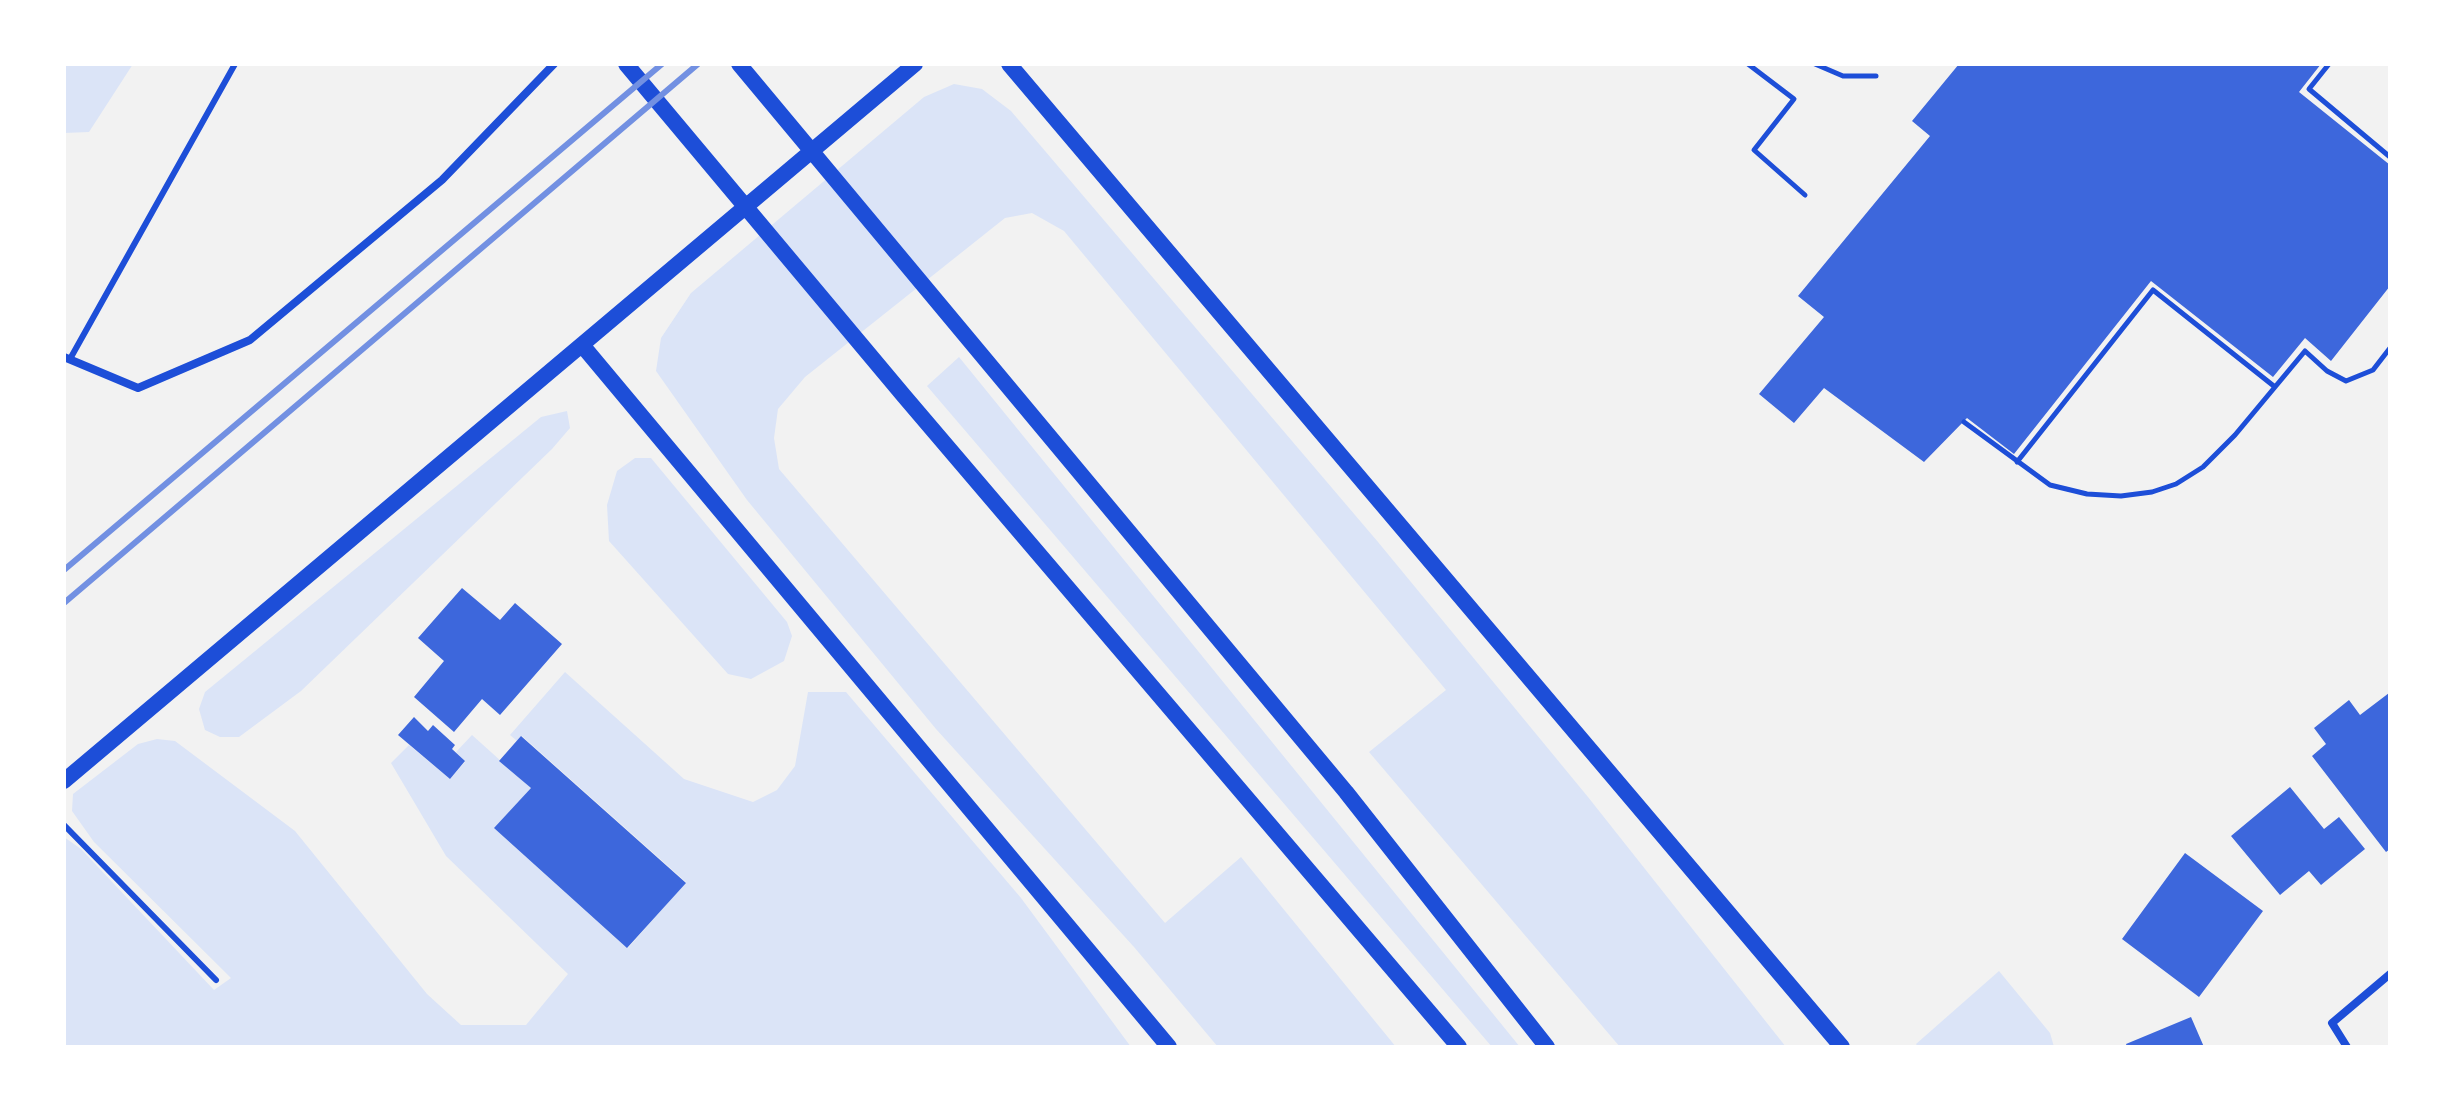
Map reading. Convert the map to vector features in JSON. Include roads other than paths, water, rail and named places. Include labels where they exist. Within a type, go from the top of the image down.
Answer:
[{"type":"main road","points":[[626,64],[904,396],[1459,1047]]},
{"type":"main road","points":[[739,64],[1346,792],[1547,1047]]},
{"type":"main road","points":[[64,781],[915,64]]},
{"type":"main road","points":[[1009,64],[1842,1047]]},
{"type":"main road","points":[[582,345],[1169,1047]]},
{"type":"street","points":[[67,358],[138,388],[250,340],[442,180],[554,64]]},
{"type":"street","points":[[2347,1047],[2332,1023],[2390,974]]},
{"type":"lane","points":[[67,358],[235,64]]},
{"type":"lane","points":[[64,825],[216,980]]},
{"type":"railway","points":[[64,570],[662,64]]},
{"type":"railway","points":[[64,603],[698,64]]}]
